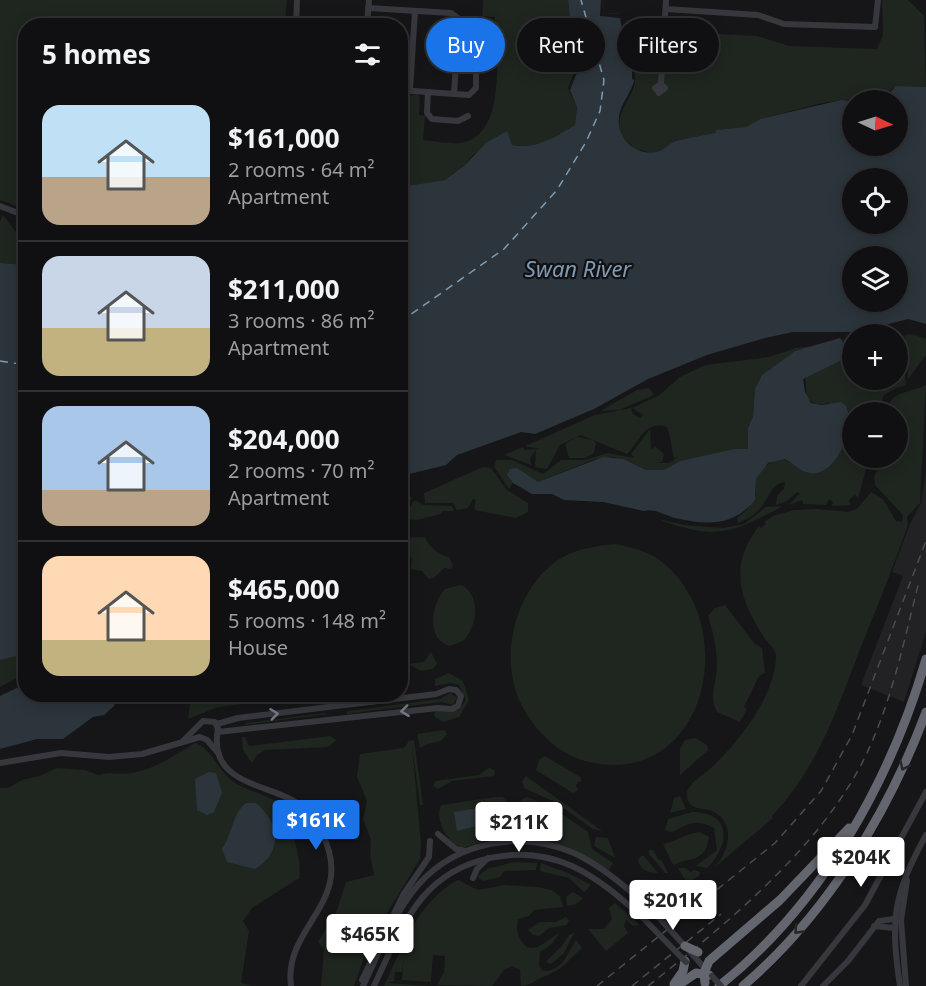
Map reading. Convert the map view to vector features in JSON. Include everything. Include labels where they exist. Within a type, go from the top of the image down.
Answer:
[{"type":"highway","points":[[720,986],[787,920],[840,850],[860,818],[900,740],[926,659]]},
{"type":"highway","points":[[743,986],[805,923],[857,852],[903,769],[926,712]]},
{"type":"highway","points":[[675,986],[705,976],[717,953],[780,900],[860,818]]},
{"type":"highway","points":[[685,946],[690,959]]},
{"type":"highway","points":[[675,986],[690,959],[717,953]]},
{"type":"street","points":[[296,18],[297,0]]},
{"type":"street","points":[[367,18],[369,0]]},
{"type":"street","points":[[661,84],[666,0]]},
{"type":"street","points":[[666,9],[758,15],[784,24],[875,27],[878,0]]},
{"type":"street","points":[[368,8],[415,10],[457,15],[458,18]]},
{"type":"street","points":[[415,10],[410,90],[454,94],[473,92],[476,72]]},
{"type":"street","points":[[454,94],[455,72]]},
{"type":"street","points":[[428,92],[429,117],[458,121],[468,116]]},
{"type":"street","points":[[0,206],[18,213]]},
{"type":"street","points":[[0,763],[61,753],[109,757],[142,754],[183,741],[204,739],[217,734],[438,708],[452,709],[458,706],[461,696],[456,690],[449,689],[436,694],[408,697]]},
{"type":"street","points":[[183,741],[206,720],[217,724],[238,718],[370,702]]},
{"type":"street","points":[[217,724],[221,755],[228,769],[240,780],[283,796],[306,811],[317,824],[329,851],[331,869],[328,893],[319,912],[295,948],[290,967],[291,986]]},
{"type":"street","points":[[198,729],[204,739],[221,755]]},
{"type":"street","points":[[801,986],[836,945],[865,905],[926,792]]},
{"type":"street","points":[[438,834],[456,849],[467,851]]},
{"type":"street","points":[[900,986],[894,928],[898,891],[926,835]]},
{"type":"street","points":[[361,986],[403,895],[429,857],[430,841]]},
{"type":"street","points":[[361,986],[397,917],[418,885],[442,864],[467,851],[501,842],[532,842],[575,854],[627,889],[652,910],[685,946]]},
{"type":"street","points":[[374,986],[407,919],[424,896],[454,871],[488,858],[512,854],[548,858],[574,867],[598,881],[690,959],[705,976],[720,986]]},
{"type":"street","points":[[474,878],[477,869],[488,858]]},
{"type":"street","points":[[906,986],[902,920],[908,874]]},
{"type":"street","points":[[824,986],[848,961],[879,921],[894,919]]},
{"type":"street","points":[[874,926],[894,928]]},
{"type":"street","points":[[690,959],[705,976]]},
{"type":"shaded area","points":[[0,0],[287,0],[286,18],[18,18],[18,206],[0,200]]},
{"type":"shaded area","points":[[483,0],[568,0],[570,18],[517,18],[517,72],[576,72],[568,88],[577,107],[575,125],[553,138],[537,144],[521,146],[512,145],[507,132],[473,155],[465,165],[445,180],[408,186],[408,96],[417,94],[420,97],[419,115],[425,116],[423,140],[460,143],[473,138],[483,130],[490,118],[494,104],[497,72],[505,72],[505,18],[482,16]]},
{"type":"shaded area","points":[[882,0],[908,0],[924,16],[926,87],[896,86],[891,90],[842,90],[842,100],[826,102],[760,119],[746,127],[717,130],[716,133],[675,141],[662,151],[650,153],[634,148],[621,135],[620,118],[631,94],[636,72],[719,72],[719,34],[757,36],[789,46],[877,49],[883,35]]},
{"type":"shaded area","points":[[3,215],[18,232],[18,264],[0,263],[0,222]]},
{"type":"shaded area","points":[[908,335],[926,339],[926,355],[908,379]]},
{"type":"shaded area","points":[[814,346],[795,351],[762,375],[755,389],[753,416],[748,428],[748,449],[680,461],[664,470],[646,470],[614,457],[595,459],[538,482],[514,468],[511,481],[513,483],[509,489],[494,467],[496,460],[512,460],[543,474],[561,460],[585,460],[608,453],[634,458],[631,454],[650,429],[651,449],[656,447],[664,454],[662,462],[656,463],[669,463],[678,457],[674,458],[667,427],[659,426],[648,429],[627,454],[581,435],[560,445],[547,469],[535,467],[536,450],[530,458],[531,465],[504,455],[523,447],[525,450],[539,449],[525,446],[595,415],[631,408],[633,414],[640,418],[642,415],[645,416],[632,408],[658,396],[680,377],[705,365],[769,357],[796,348]]},
{"type":"shaded area","points":[[842,360],[842,390],[893,390],[883,396],[882,402],[842,402],[842,409],[829,403],[818,405],[807,399],[805,376]]},
{"type":"shaded area","points":[[926,385],[920,503],[907,517],[908,525],[903,540],[826,735],[803,777],[772,816],[773,818],[715,867],[727,846],[728,830],[721,817],[714,812],[691,805],[687,791],[724,755],[745,730],[763,702],[774,672],[776,658],[774,650],[756,624],[744,596],[740,569],[749,541],[759,526],[761,528],[766,524],[764,522],[773,516],[794,510],[817,509],[848,512],[857,509],[871,492],[883,499],[896,521],[902,522],[903,515],[875,485],[874,477],[878,468],[908,468],[908,402],[890,402],[902,393]]},
{"type":"shaded area","points":[[649,388],[654,395],[619,410],[600,411],[637,390]]},
{"type":"shaded area","points":[[842,436],[842,468],[866,468],[858,498],[855,495],[849,500],[851,505],[832,506],[833,502],[829,499],[826,505],[803,504],[802,500],[789,505],[800,493],[797,492],[787,501],[776,505],[777,496],[784,489],[785,482],[780,483],[757,511],[738,523],[737,518],[747,510],[756,495],[756,479],[765,466],[780,458],[790,462]]},
{"type":"shaded area","points":[[577,437],[593,440],[596,443],[594,453],[585,458],[569,458],[565,444]]},
{"type":"shaded area","points":[[483,467],[491,468],[507,490],[528,503],[528,512],[516,518],[474,510],[476,500],[473,499],[468,508],[457,510],[453,503],[425,503],[424,493]]},
{"type":"shaded area","points":[[926,470],[926,632],[904,702],[861,685],[903,576],[892,572],[910,524],[921,503]]},
{"type":"shaded area","points":[[408,493],[412,498],[408,505]]},
{"type":"shaded area","points":[[414,500],[424,505],[452,506],[454,511],[442,511],[441,514],[417,520],[408,519],[408,510]]},
{"type":"shaded area","points":[[783,506],[750,523],[723,531],[694,530],[658,519],[685,525],[723,528],[744,524],[766,507]]},
{"type":"shaded area","points":[[425,537],[428,544],[435,550],[449,557],[453,565],[451,569],[444,568],[434,578],[429,579],[422,571],[411,569],[412,559],[408,551],[408,538]]},
{"type":"shaded area","points":[[616,544],[640,550],[657,558],[686,589],[701,623],[705,658],[700,694],[686,725],[664,749],[633,763],[594,763],[560,749],[550,742],[533,723],[520,702],[514,684],[511,645],[521,607],[541,575],[555,562],[569,554],[592,547]]},
{"type":"shaded area","points":[[461,585],[468,590],[475,603],[474,620],[472,628],[463,641],[449,646],[436,636],[434,611],[445,589]]},
{"type":"shaded area","points":[[725,605],[754,643],[762,648],[765,673],[759,676],[744,707],[747,709],[740,722],[717,712],[713,700],[717,659],[708,616],[715,608]]},
{"type":"shaded area","points":[[431,652],[437,664],[433,669],[421,671],[408,664],[424,662]]},
{"type":"shaded area","points":[[18,654],[18,678],[0,687],[0,660]]},
{"type":"shaded area","points":[[449,673],[463,681],[469,700],[459,717],[443,722],[434,716],[435,711],[459,710],[466,700],[459,685],[450,683],[435,686],[435,679]]},
{"type":"shaded area","points":[[450,693],[457,697],[453,705],[441,702],[347,714],[347,711],[440,699]]},
{"type":"shaded area","points":[[192,702],[260,702],[218,707],[188,719]]},
{"type":"shaded area","points":[[328,714],[244,725],[246,723]]},
{"type":"shaded area","points":[[445,730],[447,734],[441,741],[420,748],[417,734]]},
{"type":"shaded area","points":[[330,736],[337,740],[328,747],[265,750],[257,755],[252,763],[243,750],[242,737],[245,737],[249,746]]},
{"type":"shaded area","points":[[695,738],[707,745],[708,750],[680,775],[680,749],[685,740]]},
{"type":"shaded area","points":[[414,740],[423,805],[420,805],[412,746],[421,843],[420,859],[370,941],[354,986],[321,986],[324,949],[318,942],[337,910],[346,882],[374,875],[370,854],[371,840],[363,819],[367,801],[357,777],[360,754],[404,748],[409,741]]},
{"type":"shaded area","points":[[195,743],[210,754],[230,779],[281,804],[288,810],[294,821],[299,878],[252,908],[243,921],[249,931],[241,983],[253,986],[0,986],[0,788],[8,788],[22,780],[57,768],[85,770],[98,775],[140,771],[164,761]]},
{"type":"shaded area","points":[[545,756],[580,777],[582,781],[576,786],[578,790],[573,793],[536,770],[539,760]]},
{"type":"shaded area","points":[[489,768],[495,770],[494,776],[452,781],[438,789],[433,786],[436,781],[479,775]]},
{"type":"shaded area","points":[[526,776],[602,831],[593,829],[555,802],[524,788],[522,781]]},
{"type":"shaded area","points":[[680,796],[686,809],[670,813],[674,798]]},
{"type":"shaded area","points":[[503,797],[508,803],[506,828],[501,837],[463,848],[452,842],[441,824],[439,811],[441,805]]},
{"type":"shaded area","points":[[527,797],[552,807],[588,832],[592,849],[613,863],[609,870],[566,847],[522,835],[518,812],[522,799]]},
{"type":"shaded area","points":[[692,812],[715,818],[721,824],[724,832],[720,850],[707,868],[696,866],[717,850],[714,828],[695,823],[671,832],[665,830],[668,819]]},
{"type":"shaded area","points":[[699,832],[709,837],[701,855],[673,865],[663,844]]},
{"type":"shaded area","points":[[596,837],[608,838],[615,858],[594,846]]},
{"type":"shaded area","points":[[649,850],[653,850],[668,873],[665,873],[649,854]]},
{"type":"shaded area","points":[[644,856],[658,873],[643,869],[638,860]]},
{"type":"shaded area","points":[[514,862],[537,863],[536,870],[504,871],[500,877],[483,881],[477,877],[487,869]]},
{"type":"shaded area","points":[[541,863],[591,885],[584,892],[569,878],[540,871]]},
{"type":"shaded area","points":[[678,868],[686,868],[690,872],[695,870],[700,872],[699,876],[687,883]]},
{"type":"shaded area","points":[[458,880],[478,890],[505,885],[538,887],[551,890],[560,896],[563,907],[534,910],[529,916],[518,919],[519,936],[526,946],[531,948],[536,948],[559,933],[552,944],[540,952],[539,966],[543,971],[555,969],[567,956],[576,940],[582,948],[555,971],[524,986],[521,986],[520,970],[512,966],[504,970],[492,986],[437,985],[444,972],[445,956],[433,955],[431,982],[402,980],[404,952],[402,972],[395,972],[394,981],[387,983],[430,986],[384,986],[405,941],[422,913],[444,889]]},
{"type":"shaded area","points":[[634,880],[662,880],[672,892],[671,896],[660,903],[658,911],[628,885],[634,881],[642,884]]},
{"type":"shaded area","points":[[573,892],[583,898],[576,904],[567,906],[566,897]]},
{"type":"shaded area","points":[[615,903],[640,925],[633,926],[626,920],[624,926],[628,933],[606,951],[588,929],[604,929],[612,919],[609,908]]},
{"type":"shaded area","points":[[566,917],[569,920],[567,925],[549,928],[539,936],[533,935],[528,930],[540,922],[556,922]]},
{"type":"shaded area","points":[[574,933],[564,953],[551,964],[546,962],[562,946],[569,935]]},
{"type":"water","name":"Swan River","points":[[568,0],[604,0],[603,13],[623,14],[624,18],[617,18],[617,72],[636,72],[620,111],[619,125],[629,144],[641,151],[649,153],[659,151],[676,141],[716,133],[716,130],[746,127],[760,119],[841,100],[842,156],[908,156],[908,90],[892,90],[896,86],[926,87],[926,324],[908,319],[889,324],[842,324],[842,332],[793,332],[765,338],[707,355],[648,379],[594,409],[535,434],[521,432],[457,455],[446,465],[408,474],[408,186],[445,180],[465,165],[486,143],[507,131],[512,145],[529,146],[553,138],[575,125],[577,107],[570,90],[580,72],[605,72],[605,18],[570,18]]},
{"type":"water","points":[[0,263],[18,264],[18,656],[0,660]]},
{"type":"water","points":[[840,338],[842,341],[842,360],[803,379],[805,392],[811,403],[821,405],[842,403],[842,449],[828,467],[819,472],[807,472],[785,459],[768,463],[756,479],[755,500],[738,515],[719,522],[698,522],[675,518],[655,511],[644,511],[603,502],[564,500],[552,494],[532,494],[513,483],[507,475],[510,469],[517,468],[538,482],[603,457],[623,459],[646,470],[664,470],[680,461],[735,449],[748,449],[748,428],[753,416],[755,389],[762,375],[795,351]]},
{"type":"water","points":[[18,687],[18,702],[115,702],[104,715],[93,717],[63,739],[37,739],[0,749],[0,696]]},
{"type":"water","points":[[209,772],[216,773],[222,793],[214,812],[207,815],[197,810],[195,779]]},
{"type":"water","points":[[246,803],[256,803],[264,811],[274,829],[274,846],[264,862],[255,869],[227,862],[222,849],[238,813]]},
{"type":"water","points":[[497,805],[497,821],[457,831],[454,812]]},
{"type":"pier","points":[[601,0],[604,0],[603,13],[623,14],[623,18],[620,18],[600,16]]},
{"type":"pier","points":[[632,72],[635,72],[635,80],[632,79]]},
{"type":"ferry route","points":[[408,316],[504,249],[557,190],[586,142],[600,111],[604,80],[581,0]]},
{"type":"ferry route","points":[[0,361],[18,364]]},
{"type":"railway","points":[[597,986],[775,843],[821,791],[852,735],[926,541]]},
{"type":"railway","points":[[648,986],[711,935],[774,877],[804,846],[853,779],[871,744],[886,704],[919,582]]},
{"type":"railway","points":[[632,986],[721,914]]}]
